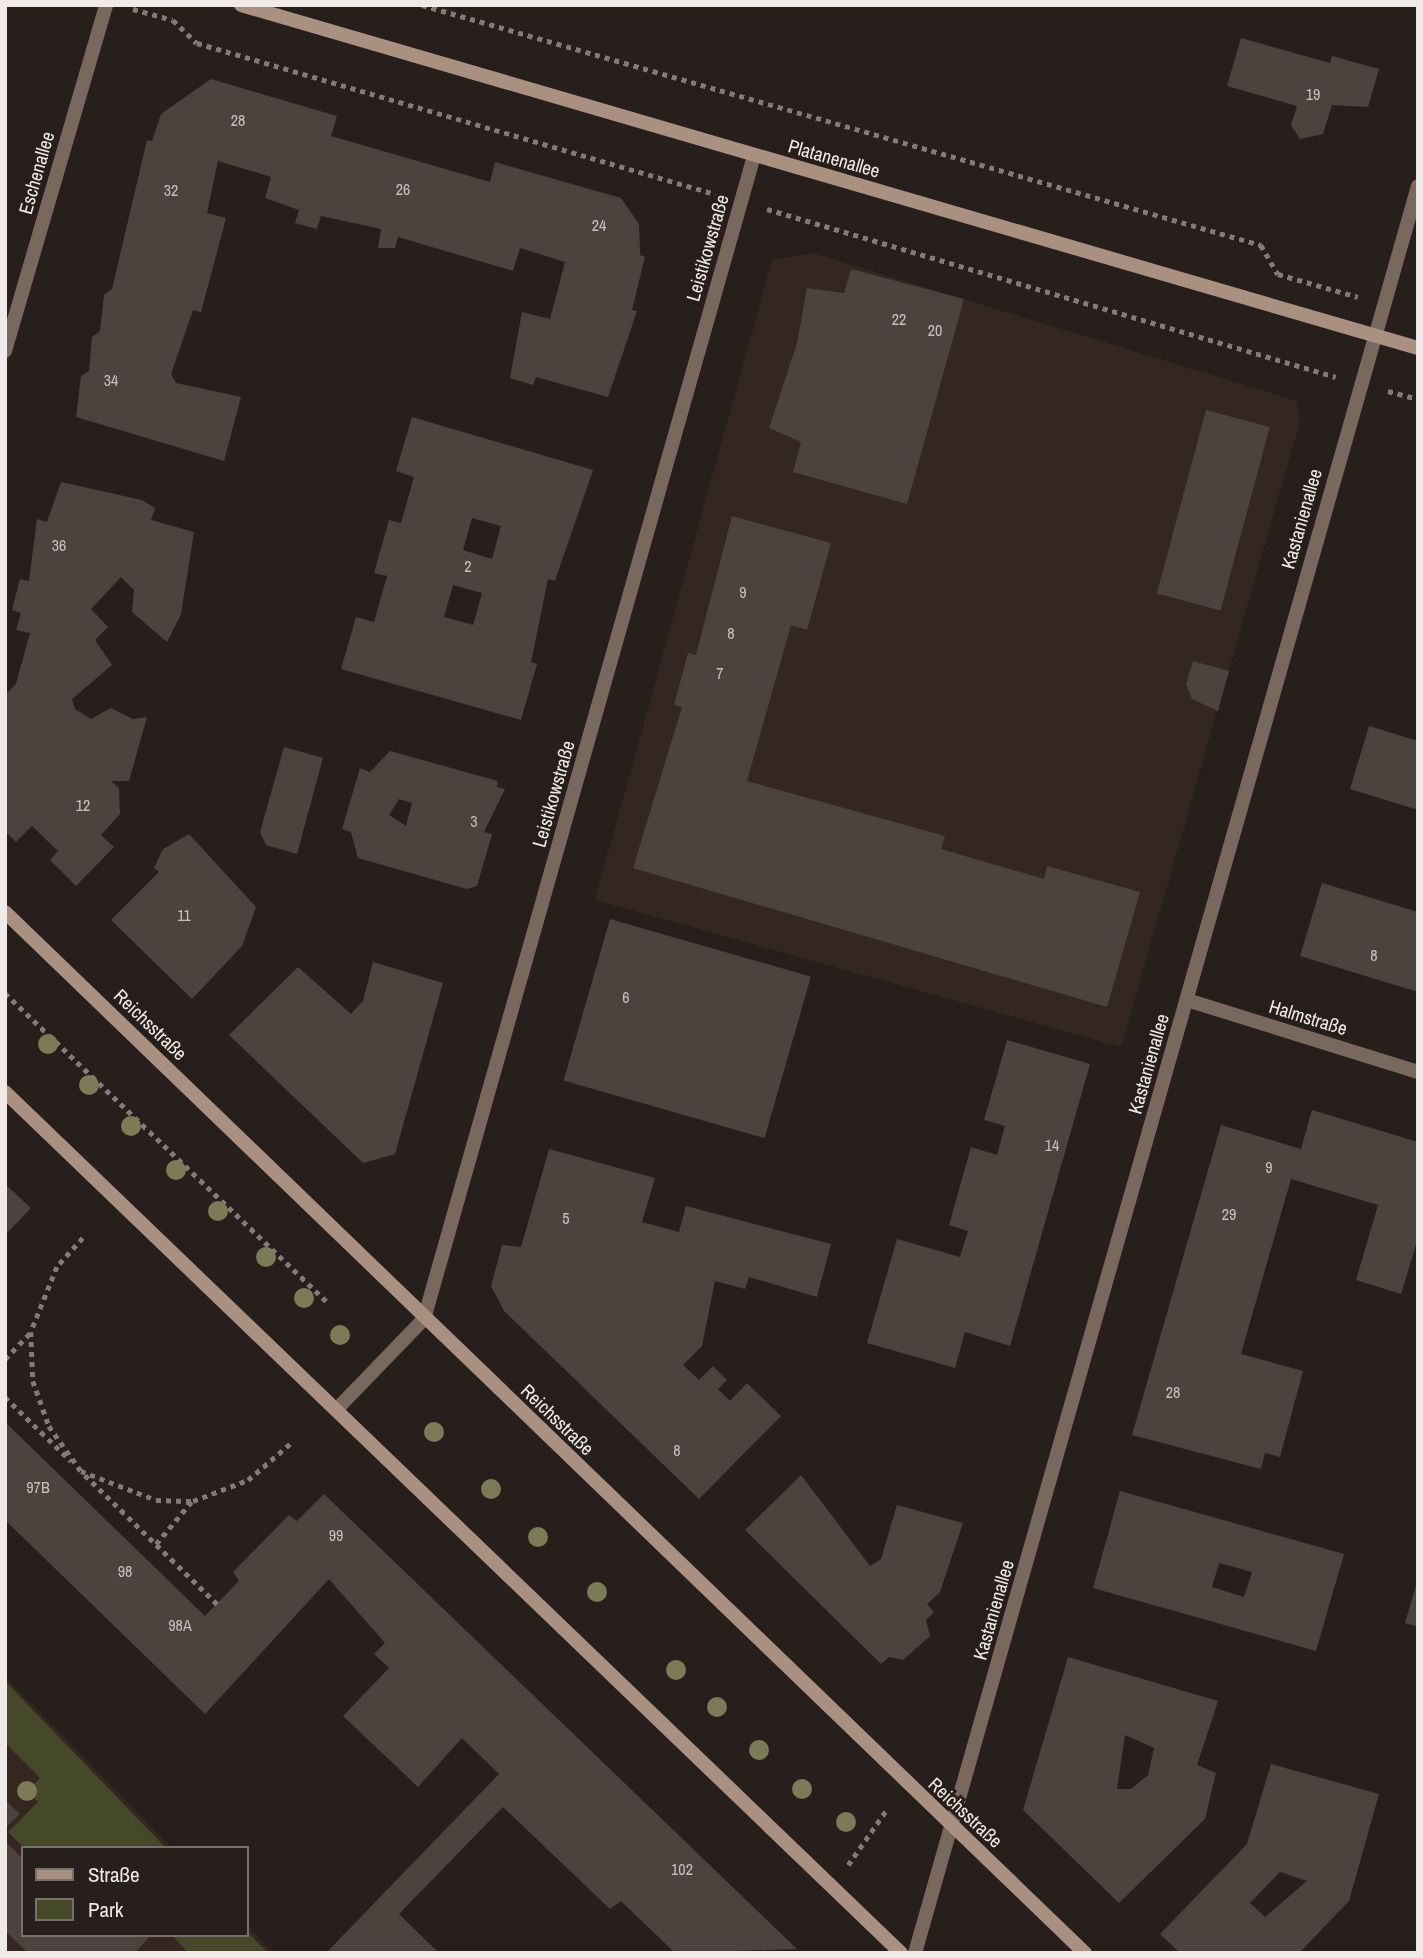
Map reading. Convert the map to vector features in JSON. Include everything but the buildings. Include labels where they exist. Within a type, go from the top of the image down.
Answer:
[{"type":"main road","name":"Platanenallee","points":[[241,5],[1418,348]]},
{"type":"main road","name":"Reichsstraße","points":[[5,912],[951,1827],[1085,1953]]},
{"type":"main road","points":[[5,1092],[901,1953]]},
{"type":"street","name":"Eschenallee","points":[[5,351],[106,5]]},
{"type":"street","name":"Leistikowstraße","points":[[336,1410],[424,1319],[754,156]]},
{"type":"street","name":"Kastanienallee","points":[[915,1953],[1373,336],[1418,186]]},
{"type":"street","name":"Halmstraße","points":[[1187,1000],[1418,1072]]},
{"type":"path","points":[[422,5],[1261,245],[1278,274],[1359,297]]},
{"type":"path","points":[[129,8],[173,20],[197,43],[723,197]]},
{"type":"path","points":[[760,207],[1346,380]]},
{"type":"path","points":[[1378,388],[1418,399]]},
{"type":"path","points":[[5,993],[327,1302]]},
{"type":"path","points":[[5,1360],[31,1332],[57,1267],[83,1238]]},
{"type":"path","points":[[31,1332],[33,1381],[49,1426],[81,1471],[156,1500],[193,1501],[248,1480],[292,1442]]},
{"type":"path","points":[[5,1397],[217,1604]]},
{"type":"path","points":[[156,1544],[193,1501]]},
{"type":"path","points":[[845,1869],[887,1809]]},
{"type":"shaded area","points":[[813,253],[1297,401],[1300,422],[1121,1047],[595,900],[772,260]]},
{"type":"shaded area","points":[[5,1676],[170,1846],[21,1846],[21,1937],[248,1937],[248,1926],[273,1953],[5,1953]]},
{"type":"green space","points":[[5,1681],[164,1846],[22,1846],[8,1832],[38,1802],[27,1791],[40,1778],[5,1743]]},
{"type":"green space","points":[[248,1932],[268,1953],[188,1953],[174,1937],[248,1937]]}]
